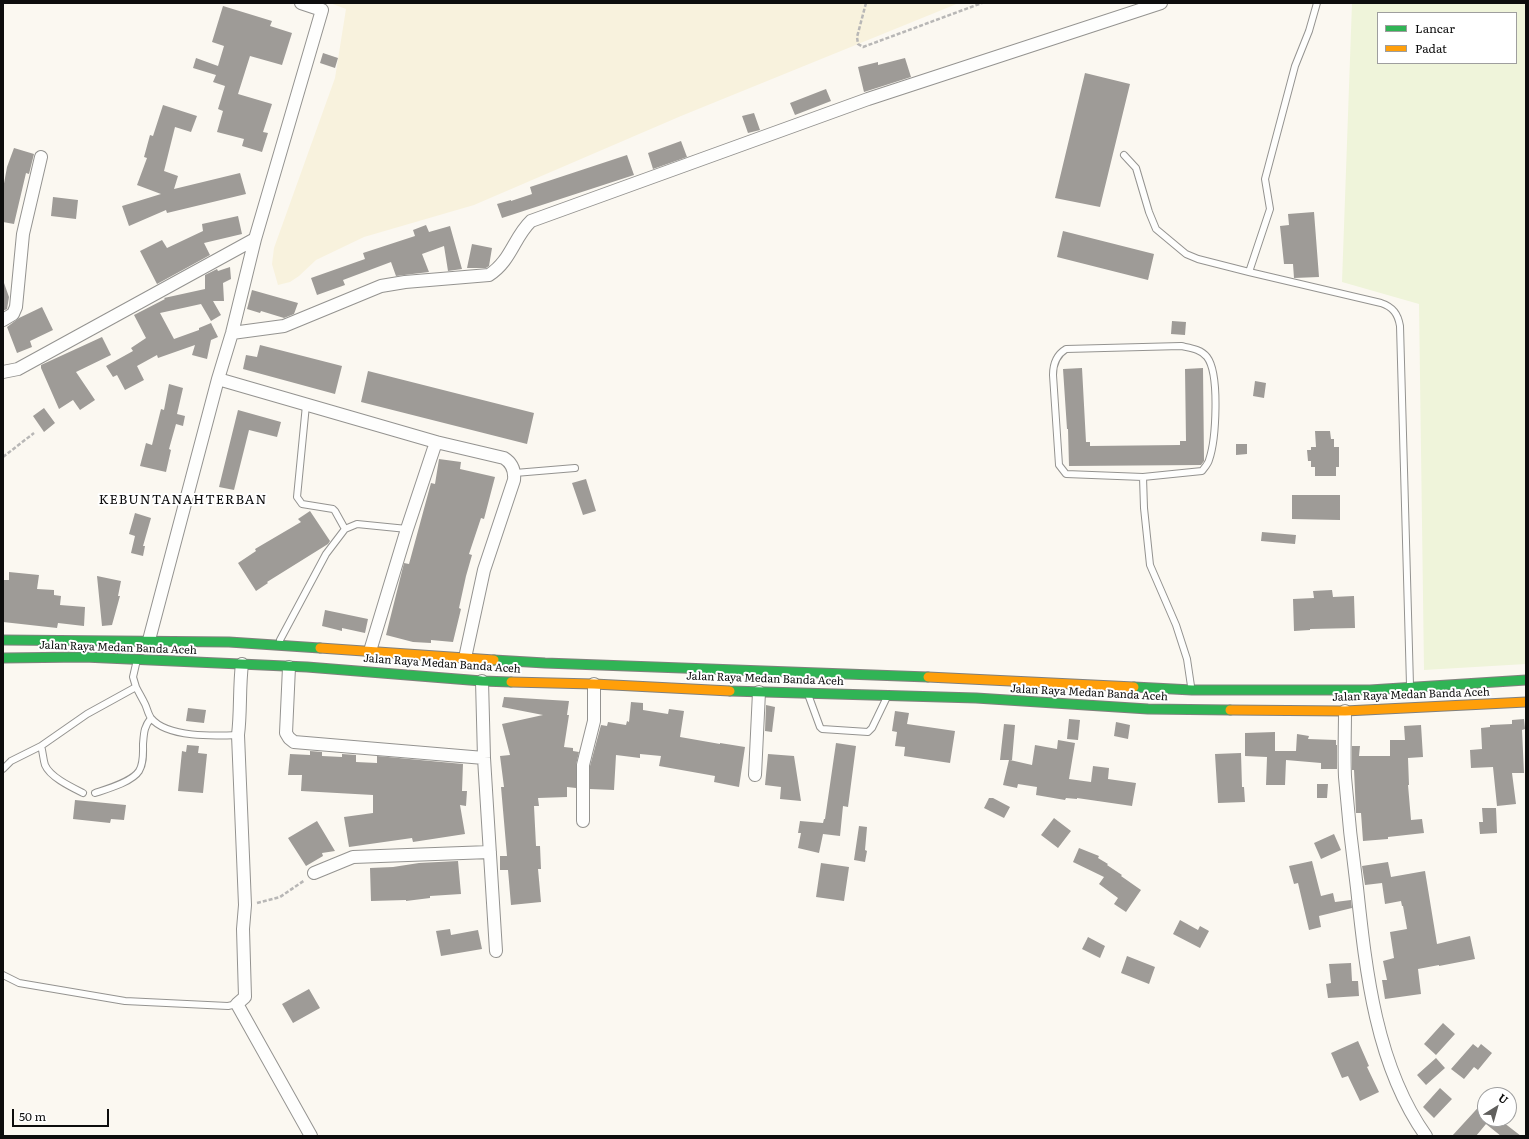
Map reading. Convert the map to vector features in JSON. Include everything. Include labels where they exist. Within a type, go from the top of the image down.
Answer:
[{"type":"highway","name":"Jalan Raya Medan Banda Aceh","points":[[3,640],[149,640],[278,645],[308,657],[482,681],[594,684],[686,678],[978,679],[1192,690],[1304,691],[1370,690],[1526,680]]},
{"type":"highway","name":"Jalan Raya Medan Banda Aceh","points":[[3,658],[84,657],[289,667],[308,657],[370,651],[546,663],[686,678],[759,692],[976,698],[1148,709],[1345,711],[1526,702]]},
{"type":"highway","points":[[976,698],[978,679]]},
{"type":"street","points":[[149,640],[218,379],[232,333],[255,239],[322,10],[301,3]]},
{"type":"street","points":[[232,333],[284,326],[381,286],[405,282],[489,275],[498,270],[524,229],[532,221],[868,99],[1162,3]]},
{"type":"street","points":[[3,320],[13,314],[16,308],[23,234],[41,156]]},
{"type":"street","points":[[3,372],[18,369],[255,239]]},
{"type":"street","points":[[218,379],[436,442],[504,458],[509,461],[515,473],[512,487],[484,570],[465,658]]},
{"type":"street","points":[[370,651],[407,528],[436,442]]},
{"type":"street","points":[[242,664],[238,735],[245,905],[243,928],[245,997],[237,1004],[311,1136]]},
{"type":"street","points":[[289,667],[286,733],[294,742],[484,758]]},
{"type":"street","points":[[482,681],[484,758],[496,951]]},
{"type":"street","points":[[583,821],[583,765],[594,721],[594,684]]},
{"type":"street","points":[[755,775],[759,692]]},
{"type":"street","points":[[1345,711],[1345,776],[1350,828],[1362,939],[1378,1030],[1394,1080],[1410,1113],[1426,1136]]},
{"type":"street","points":[[314,873],[353,857],[490,852]]},
{"type":"lane","points":[[1249,272],[1270,209],[1265,179],[1295,66],[1309,31],[1317,3]]},
{"type":"lane","points":[[1124,155],[1136,168],[1149,212],[1156,229],[1186,254],[1198,259],[1388,306],[1399,318],[1410,688]]},
{"type":"lane","points":[[1181,346],[1197,349],[1207,356],[1212,370],[1216,425],[1209,462],[1202,471],[1143,477],[1070,475],[1066,474],[1062,470],[1059,465],[1053,375],[1053,367],[1060,352],[1066,349],[1181,346]]},
{"type":"lane","points":[[306,404],[297,497],[302,504],[333,509],[345,529]]},
{"type":"lane","points":[[515,473],[575,468]]},
{"type":"lane","points":[[1143,477],[1144,508],[1150,565],[1176,625],[1187,659],[1192,690]]},
{"type":"lane","points":[[278,645],[326,554],[345,529],[357,524],[407,528]]},
{"type":"lane","points":[[138,660],[133,677],[136,687],[151,718],[158,724],[172,731],[214,736],[238,735]]},
{"type":"lane","points":[[3,769],[11,761],[41,746],[88,714],[136,687]]},
{"type":"lane","points":[[807,694],[822,729],[866,732],[872,728],[887,696]]},
{"type":"lane","points":[[95,793],[130,779],[139,771],[142,764],[145,726],[151,718]]},
{"type":"lane","points":[[41,746],[46,766],[59,779],[69,786],[83,792]]},
{"type":"lane","points":[[3,975],[19,983],[125,1001],[228,1006],[237,1004]]},
{"type":"path","points":[[866,3],[857,37],[858,44],[863,47],[982,3]]},
{"type":"path","points":[[3,458],[34,433]]},
{"type":"path","points":[[245,905],[271,901],[280,897],[314,873]]},
{"type":"shaded area","points":[[330,3],[959,3],[681,116],[474,205],[364,237],[316,260],[299,276],[290,282],[278,285],[272,264],[274,248],[335,78],[346,9]]},
{"type":"green space","points":[[1352,3],[1526,3],[1526,664],[1424,670],[1419,304],[1342,282]]},
{"type":"building","points":[[223,6],[272,21],[270,26],[292,33],[282,65],[250,56],[238,94],[272,104],[263,132],[268,133],[262,152],[242,146],[244,139],[217,132],[223,111],[218,109],[225,86],[213,82],[216,75],[193,68],[196,58],[218,66],[224,46],[212,42]]},
{"type":"building","points":[[323,53],[338,58],[335,68],[320,63]]},
{"type":"building","points":[[905,58],[911,77],[864,92],[858,67],[878,62],[878,65]]},
{"type":"building","points":[[1085,73],[1130,84],[1100,207],[1055,198]]},
{"type":"building","points":[[826,89],[831,101],[795,115],[790,103]]},
{"type":"building","points":[[163,105],[197,116],[191,132],[175,127],[164,171],[178,176],[174,189],[240,173],[246,194],[167,213],[166,210],[129,226],[122,206],[161,194],[137,185],[147,158],[144,157],[150,135],[153,136]]},
{"type":"building","points":[[754,113],[760,130],[748,133],[742,116]]},
{"type":"building","points":[[681,141],[687,157],[653,169],[648,153]]},
{"type":"building","points":[[14,148],[34,154],[29,174],[26,173],[14,224],[3,222],[3,189],[7,167]]},
{"type":"building","points":[[627,155],[634,175],[502,218],[497,204],[532,194],[530,187]]},
{"type":"building","points":[[53,197],[78,200],[76,219],[51,216]]},
{"type":"building","points":[[1314,212],[1319,277],[1294,278],[1293,264],[1284,264],[1280,226],[1289,225],[1288,214]]},
{"type":"building","points":[[238,216],[242,234],[204,243],[210,255],[157,284],[140,251],[162,240],[167,248],[203,231],[202,224]]},
{"type":"building","points":[[426,225],[429,232],[450,226],[462,269],[448,271],[444,246],[422,254],[429,272],[396,276],[391,262],[343,280],[345,285],[317,295],[311,278],[365,259],[363,253],[415,236],[413,230]]},
{"type":"building","points":[[1063,231],[1154,254],[1148,280],[1057,257]]},
{"type":"building","points":[[472,244],[492,248],[489,266],[486,268],[467,268]]},
{"type":"building","points":[[230,267],[231,279],[223,283],[224,301],[213,301],[221,315],[211,321],[201,304],[160,313],[174,339],[199,330],[199,328],[211,323],[218,337],[211,340],[207,359],[192,355],[195,345],[158,358],[157,355],[137,366],[144,380],[125,390],[117,375],[113,377],[106,366],[133,351],[131,348],[146,338],[134,315],[165,299],[164,298],[205,289],[205,275],[217,269],[218,271]]},
{"type":"building","points":[[3,283],[9,297],[7,309],[3,311]]},
{"type":"building","points":[[252,290],[298,303],[294,314],[284,318],[261,311],[260,313],[247,309]]},
{"type":"building","points":[[42,307],[53,330],[30,341],[32,347],[17,353],[7,327],[19,318]]},
{"type":"building","points":[[1172,321],[1186,322],[1185,335],[1171,334]]},
{"type":"building","points":[[102,337],[111,355],[76,372],[95,400],[80,410],[73,400],[59,409],[41,365]]},
{"type":"building","points":[[260,345],[342,366],[335,394],[243,369],[246,355],[257,357]]},
{"type":"building","points":[[1082,368],[1086,442],[1090,442],[1090,446],[1180,445],[1180,441],[1186,441],[1185,369],[1203,368],[1204,461],[1201,465],[1069,466],[1068,429],[1063,369]]},
{"type":"building","points":[[368,371],[534,413],[527,444],[361,402]]},
{"type":"building","points":[[1255,381],[1266,383],[1264,398],[1253,396]]},
{"type":"building","points":[[169,384],[183,388],[177,414],[185,416],[183,426],[176,424],[169,449],[171,450],[166,472],[140,466],[146,443],[152,445],[161,409],[164,410]]},
{"type":"building","points":[[44,408],[55,423],[44,432],[33,416]]},
{"type":"building","points":[[238,410],[281,422],[277,437],[249,430],[234,490],[219,487]]},
{"type":"building","points":[[1315,431],[1330,431],[1331,439],[1334,439],[1334,447],[1339,447],[1339,467],[1336,467],[1336,476],[1315,476],[1315,467],[1311,467],[1311,461],[1308,461],[1307,450],[1311,450],[1311,447],[1316,447]]},
{"type":"building","points":[[1236,444],[1247,444],[1247,454],[1236,455]]},
{"type":"building","points":[[439,459],[461,462],[460,469],[495,477],[484,519],[481,518],[469,554],[472,555],[459,608],[461,609],[453,642],[431,640],[431,643],[413,642],[386,635],[404,563],[409,564],[431,483],[435,484]]},
{"type":"building","points":[[586,479],[596,511],[583,515],[572,483]]},
{"type":"building","points":[[1292,495],[1340,495],[1340,520],[1292,519]]},
{"type":"building","points":[[310,511],[330,541],[328,544],[267,582],[268,583],[256,591],[238,563],[256,551],[255,549],[301,522],[298,519]]},
{"type":"building","points":[[135,513],[151,518],[143,546],[145,546],[143,556],[131,553],[135,536],[129,534]]},
{"type":"building","points":[[1262,532],[1296,535],[1295,544],[1261,541]]},
{"type":"building","points":[[9,572],[39,575],[37,589],[54,590],[54,595],[61,596],[60,605],[85,607],[84,626],[58,623],[57,628],[3,622],[3,580],[9,580]]},
{"type":"building","points":[[97,576],[121,581],[118,596],[120,596],[112,625],[102,626]]},
{"type":"building","points":[[1332,590],[1333,597],[1354,596],[1355,628],[1310,629],[1294,631],[1293,599],[1314,598],[1313,591]]},
{"type":"building","points":[[325,610],[368,619],[365,633],[342,628],[342,631],[322,626]]},
{"type":"building","points":[[504,697],[569,701],[567,715],[569,715],[564,747],[573,748],[573,751],[579,752],[576,765],[576,788],[567,787],[567,797],[538,798],[539,806],[534,806],[536,846],[540,846],[541,869],[538,869],[541,902],[511,905],[508,870],[500,870],[500,856],[507,856],[501,787],[504,787],[500,756],[510,755],[502,724],[543,715],[502,707]]},
{"type":"building","points":[[631,702],[643,703],[643,710],[668,714],[669,709],[684,711],[680,737],[745,747],[739,787],[714,782],[715,776],[659,766],[661,756],[640,754],[640,758],[616,755],[614,790],[590,789],[590,766],[601,725],[607,726],[608,722],[626,725],[627,721],[629,722]]},
{"type":"building","points":[[766,705],[775,707],[772,732],[765,731]]},
{"type":"building","points":[[188,708],[206,710],[204,723],[186,721]]},
{"type":"building","points":[[895,711],[909,713],[907,724],[955,731],[950,763],[904,756],[905,747],[895,746],[897,732],[892,731]]},
{"type":"building","points":[[1069,719],[1080,720],[1078,740],[1067,739]]},
{"type":"building","points":[[1524,719],[1525,729],[1522,730],[1524,773],[1512,773],[1516,804],[1497,806],[1493,767],[1471,768],[1470,750],[1482,749],[1481,728],[1490,727],[1490,725],[1512,724],[1512,720]]},
{"type":"building","points":[[1116,722],[1130,725],[1128,739],[1114,736]]},
{"type":"building","points":[[1004,724],[1015,725],[1012,760],[1010,760],[1032,765],[1035,745],[1057,749],[1058,740],[1075,743],[1069,779],[1091,782],[1093,766],[1109,768],[1108,779],[1136,783],[1132,806],[1077,798],[1066,798],[1065,800],[1036,795],[1037,787],[1018,784],[1017,788],[1003,785],[1009,760],[1000,760]]},
{"type":"building","points":[[1421,725],[1423,757],[1408,758],[1408,785],[1411,820],[1422,819],[1424,833],[1388,837],[1388,839],[1363,841],[1361,813],[1356,813],[1354,770],[1352,770],[1352,746],[1360,746],[1359,756],[1390,756],[1390,740],[1405,740],[1404,726]]},
{"type":"building","points":[[1275,732],[1275,751],[1296,751],[1297,734],[1309,736],[1308,739],[1336,740],[1337,769],[1321,769],[1321,763],[1286,760],[1285,785],[1266,785],[1267,757],[1245,756],[1245,733]]},
{"type":"building","points":[[836,743],[856,746],[848,807],[843,806],[840,836],[823,834],[819,853],[798,848],[801,833],[798,833],[800,821],[823,823],[825,819]]},
{"type":"building","points":[[187,745],[199,746],[198,753],[207,754],[203,793],[178,791],[182,751],[186,752]]},
{"type":"building","points":[[310,751],[322,752],[322,756],[342,757],[342,754],[356,755],[356,762],[377,763],[377,756],[463,764],[462,791],[467,791],[466,806],[460,805],[465,834],[413,842],[412,838],[349,847],[344,817],[373,813],[373,795],[301,791],[302,775],[288,775],[290,754],[310,755]]},
{"type":"building","points":[[1241,753],[1242,787],[1244,787],[1245,802],[1218,803],[1215,754]]},
{"type":"building","points":[[768,754],[794,756],[801,801],[780,799],[781,787],[765,785]]},
{"type":"building","points":[[1317,784],[1328,784],[1327,798],[1317,798]]},
{"type":"building","points":[[989,798],[993,798],[1010,807],[1004,818],[984,808]]},
{"type":"building","points":[[75,800],[126,805],[124,820],[111,819],[110,823],[73,819]]},
{"type":"building","points":[[1482,808],[1496,808],[1497,833],[1480,834],[1479,822],[1483,822]]},
{"type":"building","points":[[1054,818],[1071,831],[1058,848],[1041,835]]},
{"type":"building","points":[[317,821],[335,851],[322,853],[323,856],[306,866],[288,838]]},
{"type":"building","points":[[859,826],[867,827],[865,850],[867,851],[865,862],[854,860]]},
{"type":"building","points":[[1334,834],[1341,850],[1321,859],[1314,843]]},
{"type":"building","points":[[1079,848],[1099,856],[1098,858],[1141,890],[1126,912],[1114,904],[1118,898],[1099,884],[1104,877],[1073,862]]},
{"type":"building","points":[[458,861],[461,894],[430,896],[430,898],[406,901],[371,901],[370,868]]},
{"type":"building","points":[[1312,861],[1321,896],[1333,893],[1335,902],[1351,900],[1352,908],[1319,916],[1321,927],[1309,930],[1298,883],[1294,884],[1289,866]]},
{"type":"building","points":[[1388,862],[1391,877],[1425,871],[1437,944],[1470,936],[1475,959],[1418,969],[1421,994],[1385,999],[1382,980],[1387,980],[1383,961],[1394,958],[1390,932],[1407,929],[1401,901],[1385,904],[1382,883],[1365,885],[1362,866]]},
{"type":"building","points":[[821,863],[849,867],[844,901],[816,897]]},
{"type":"building","points":[[1180,920],[1198,930],[1200,926],[1209,931],[1200,948],[1173,934]]},
{"type":"building","points":[[450,929],[451,935],[478,930],[482,949],[441,956],[436,931]]},
{"type":"building","points":[[1088,937],[1105,946],[1100,958],[1082,949]]},
{"type":"building","points":[[1127,956],[1155,967],[1149,984],[1121,973]]},
{"type":"building","points":[[1351,963],[1352,981],[1358,981],[1359,996],[1328,998],[1326,984],[1331,983],[1329,964]]},
{"type":"building","points":[[309,989],[320,1008],[293,1023],[282,1004]]},
{"type":"building","points":[[1443,1023],[1455,1034],[1436,1055],[1424,1044]]},
{"type":"building","points":[[1358,1041],[1369,1066],[1367,1067],[1379,1092],[1360,1101],[1348,1076],[1342,1078],[1331,1053]]},
{"type":"building","points":[[1473,1044],[1478,1048],[1481,1044],[1492,1053],[1478,1070],[1474,1067],[1464,1079],[1451,1069]]},
{"type":"building","points":[[1436,1058],[1445,1068],[1426,1085],[1417,1075]]},
{"type":"building","points":[[1440,1088],[1452,1099],[1434,1118],[1423,1107]]},
{"type":"building","points":[[1477,1109],[1477,1127],[1484,1127],[1476,1136],[1452,1136]]},
{"type":"building","points":[[1490,1127],[1509,1127],[1521,1136],[1501,1136]]},
{"type":"traffic: fast","points":[[3,640],[229,642],[320,648]]},
{"type":"traffic: fast","points":[[3,658],[84,657],[307,667],[511,682]]},
{"type":"traffic: fast","points":[[494,660],[928,677]]},
{"type":"traffic: fast","points":[[1134,687],[1192,690],[1370,690],[1526,680]]},
{"type":"traffic: fast","points":[[730,691],[976,698],[1148,709],[1230,710]]},
{"type":"traffic: slow","points":[[320,648],[494,660]]},
{"type":"traffic: slow","points":[[928,677],[1134,687]]},
{"type":"traffic: slow","points":[[511,682],[594,684],[730,691]]},
{"type":"traffic: slow","points":[[1230,710],[1345,711],[1526,702]]},
{"type":"district","name":"KEBUNTANAHTERBAN","points":[[183,500]]}]
